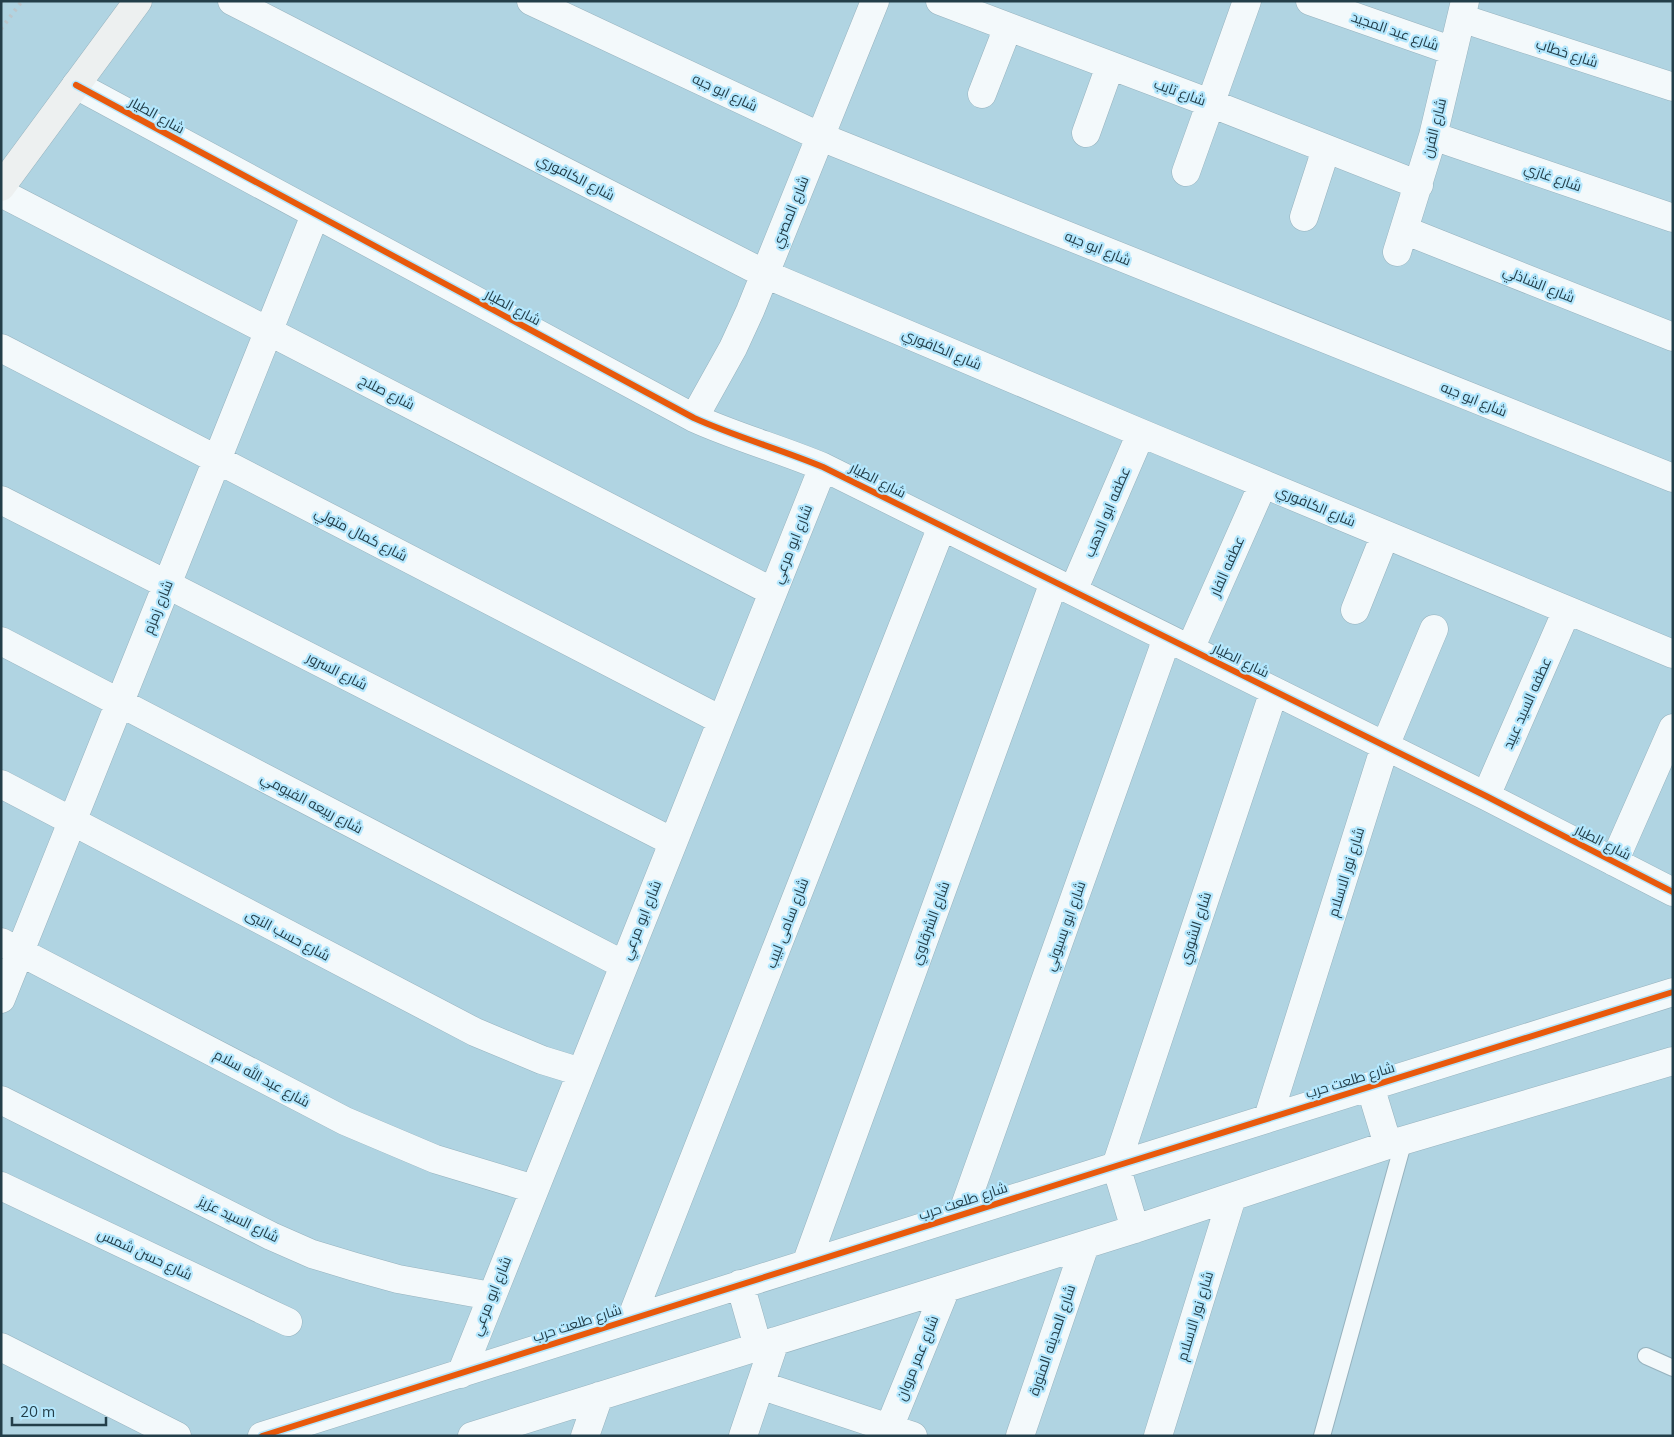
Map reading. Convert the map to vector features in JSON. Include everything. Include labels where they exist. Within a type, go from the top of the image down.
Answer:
[{"type":"street","points":[[1,187],[138,1]]},
{"type":"street","name":"شارع الكافوري","points":[[232,1],[765,274],[1141,433],[1673,654]]},
{"type":"street","name":"شارع ابو جبه","points":[[531,1],[821,138],[1673,478]]},
{"type":"street","name":"شارع المصري","points":[[694,418],[733,348],[821,138],[875,1]]},
{"type":"street","name":"شارع تايب","points":[[940,1],[1210,103],[1419,185]]},
{"type":"street","points":[[1186,172],[1247,1]]},
{"type":"street","name":"شارع عبد المجيد","points":[[1310,1],[1453,51]]},
{"type":"street","name":"شارع الفرن","points":[[1401,241],[1433,136],[1463,10]]},
{"type":"street","name":"شارع خطاب","points":[[1463,10],[1673,87]]},
{"type":"street","points":[[982,94],[1008,27]]},
{"type":"street","points":[[1086,133],[1110,66]]},
{"type":"street","name":"شارع الطيار","points":[[76,85],[694,418],[731,434],[775,448],[823,467],[1486,796],[1673,892]]},
{"type":"street","name":"شارع غازي","points":[[1433,136],[1673,218]]},
{"type":"street","points":[[1304,217],[1326,149]]},
{"type":"street","name":"شارع صلاح","points":[[1,193],[773,592]]},
{"type":"street","name":"شارع زمزم","points":[[1,998],[11,947],[72,822],[315,215]]},
{"type":"street","name":"شارع الشاذلي","points":[[1401,241],[1673,338]]},
{"type":"street","name":"شارع كمال متولي","points":[[1,348],[721,720]]},
{"type":"street","name":"عطفه ابو الدهب","points":[[1063,586],[1141,433]]},
{"type":"street","name":"شارع ابو مرعي","points":[[460,1374],[823,467]]},
{"type":"street","name":"عطفه الفار","points":[[1179,643],[1264,484]]},
{"type":"street","name":"شارع السرور","points":[[1,500],[673,842]]},
{"type":"street","name":"شارع سامى لبيب","points":[[631,1319],[942,526]]},
{"type":"street","points":[[1355,610],[1386,535]]},
{"type":"street","name":"شارع الشرقاوي","points":[[806,1264],[1063,586]]},
{"type":"street","name":"عطفه السيد عبيد","points":[[1486,796],[1567,610]]},
{"type":"street","name":"شارع نور الاسلام","points":[[1268,1118],[1385,746],[1434,629]]},
{"type":"street","name":"شارع ربيعه الفيومي","points":[[1,641],[624,965]]},
{"type":"street","name":"شارع ابو بسيوني","points":[[962,1214],[1179,643]]},
{"type":"street","name":"شارع الشوري","points":[[1116,1166],[1274,691]]},
{"type":"street","points":[[1614,862],[1673,728]]},
{"type":"street","name":"شارع حسب النبى","points":[[1,784],[475,1032],[542,1060],[581,1072]]},
{"type":"street","name":"شارع عبد الله سلام","points":[[11,947],[345,1121],[435,1159],[534,1189]]},
{"type":"street","name":"شارع طلعت حرب","points":[[262,1436],[962,1214],[1673,992]]},
{"type":"street","points":[[472,1436],[1085,1245],[1396,1142],[1673,1061]]},
{"type":"street","points":[[1370,1086],[1396,1142]]},
{"type":"street","name":"شارع السيد عزيز","points":[[1,1100],[270,1236],[312,1254],[398,1279],[491,1296]]},
{"type":"street","points":[[1116,1166],[1135,1229]]},
{"type":"street","name":"شارع حسن شمس","points":[[1,1186],[288,1322]]},
{"type":"street","name":"شارع نور الاسلام","points":[[1158,1436],[1232,1197]]},
{"type":"street","name":"شارع المدينه المنورة","points":[[1020,1436],[1085,1245]]},
{"type":"street","points":[[740,1284],[767,1344],[760,1385],[743,1436]]},
{"type":"street","name":"شارع عمر مروان","points":[[901,1432],[946,1288]]},
{"type":"street","points":[[1,1347],[177,1436]]},
{"type":"street","points":[[760,1385],[901,1432]]},
{"type":"street","points":[[585,1436],[599,1396]]},
{"type":"lane","points":[[1322,1436],[1396,1142]]},
{"type":"lane","points":[[1646,1356],[1673,1368]]},
{"type":"railway","points":[[1,29],[22,1]]},
{"type":"cycle path","points":[[76,85],[694,418],[823,467],[1486,796],[1673,892]]},
{"type":"cycle path","points":[[262,1436],[1673,992]]}]
